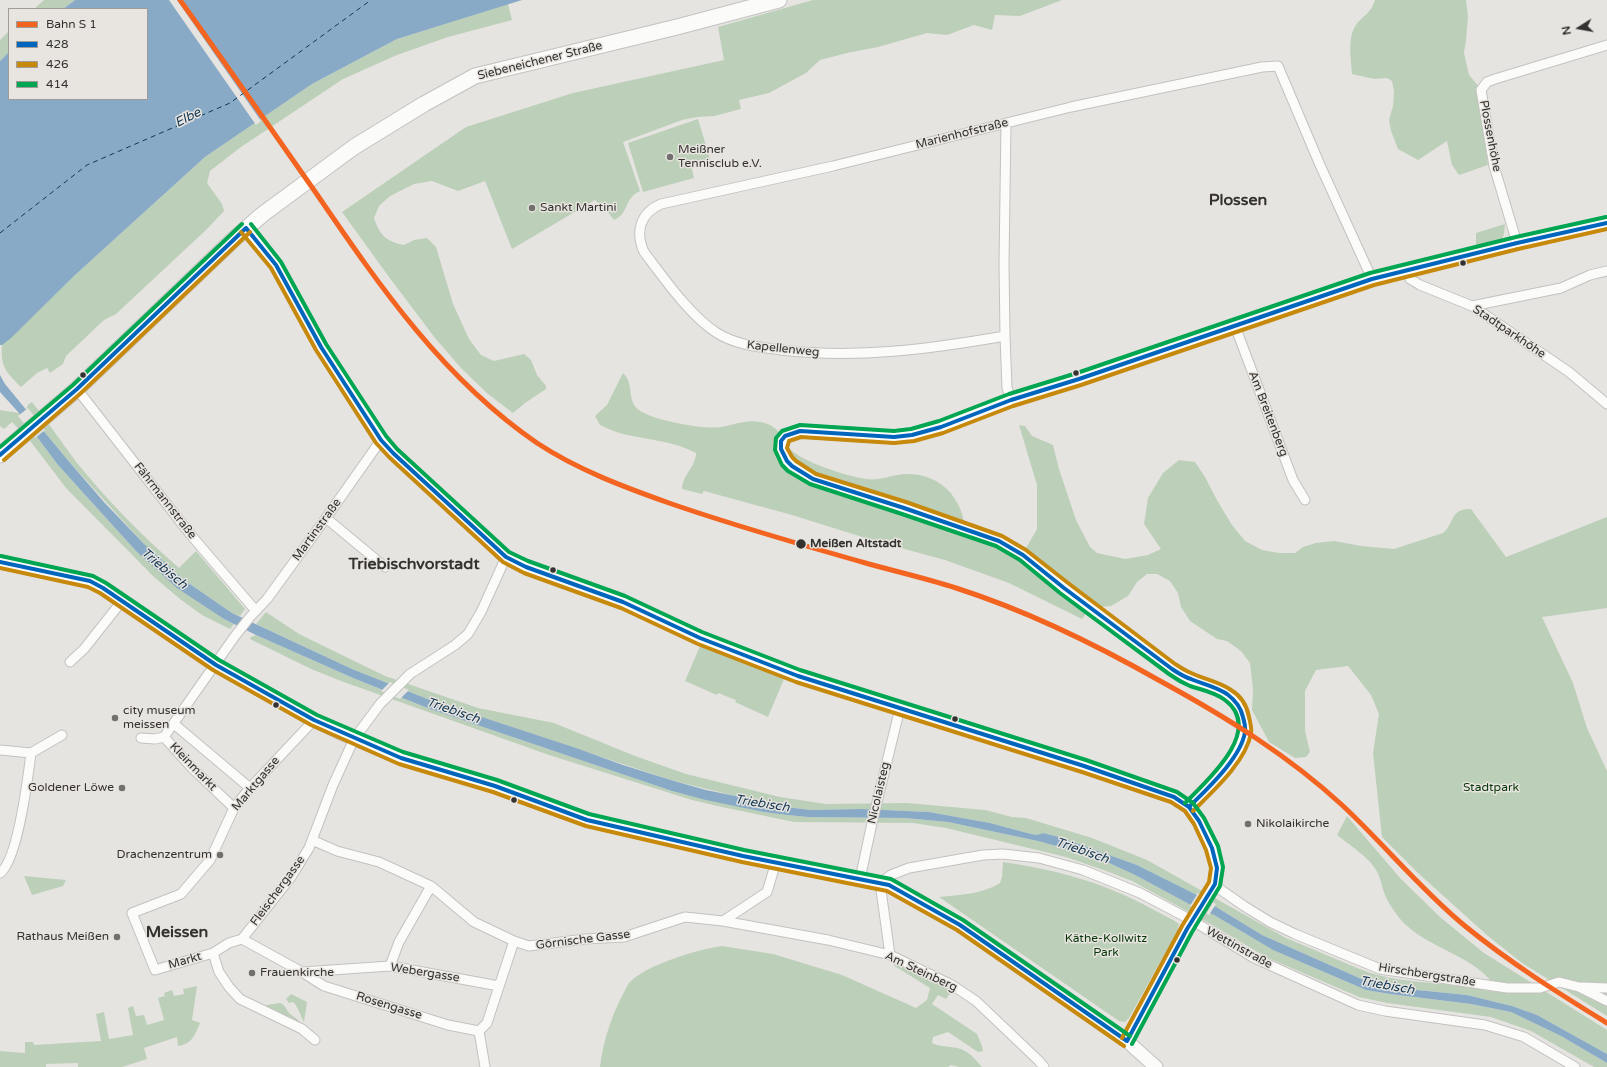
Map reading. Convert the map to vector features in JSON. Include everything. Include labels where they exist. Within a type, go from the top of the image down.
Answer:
[{"type":"main road","name":"Siebeneichener Straße","points":[[0,455],[77,389],[246,228],[354,147],[424,104],[475,76],[677,27],[778,0]]},
{"type":"main road","points":[[1189,807],[1208,789],[1243,739],[1244,721],[1241,711],[1235,701],[1215,688],[1186,678],[1172,669],[1064,588],[1023,555],[999,541],[904,508],[813,479],[792,466],[784,456],[781,449],[781,442],[785,436],[800,431],[894,437],[912,435],[941,427],[1011,400],[1079,379],[1372,279],[1517,243],[1607,223]]},
{"type":"main road","points":[[246,228],[276,265],[321,347],[381,440],[506,557],[526,567],[623,602],[700,638],[791,674],[1169,794],[1189,807],[1203,830],[1215,858],[1217,868],[1212,889],[1149,997],[1126,1042]]},
{"type":"main road","points":[[0,562],[90,581],[103,588],[216,665],[314,720],[354,739],[401,758],[495,786],[580,818],[743,856],[889,885],[960,925],[1019,965],[1126,1042],[1156,1067]]},
{"type":"street","name":"Plossenhöhe","points":[[1517,243],[1494,166],[1481,90],[1487,82],[1495,78],[1607,45]]},
{"type":"street","name":"Marienhofstraße","points":[[648,211],[661,204],[833,166],[1006,123],[1262,67],[1278,66],[1320,165],[1372,279]]},
{"type":"street","points":[[1006,123],[1004,336],[1007,388],[1011,400]]},
{"type":"street","name":"Kapellenweg","points":[[648,211],[639,229],[640,245],[644,252],[690,310],[716,333],[741,344],[813,354],[876,353],[912,350],[1004,336]]},
{"type":"street","name":"Stadtparkhöhe","points":[[1407,270],[1410,278],[1420,285],[1472,306],[1569,372],[1607,404]]},
{"type":"street","points":[[1472,306],[1561,288],[1590,275],[1607,271]]},
{"type":"street","name":"Am Breitenberg","points":[[1234,326],[1293,480],[1305,500]]},
{"type":"street","name":"Fährmannstraße","points":[[77,389],[253,614]]},
{"type":"street","name":"Martinstraße","points":[[216,665],[235,636],[267,599],[381,440]]},
{"type":"street","points":[[326,518],[385,567]]},
{"type":"street","name":"Fleischergasse","points":[[242,939],[291,877],[309,848],[333,785],[354,739],[386,698],[410,674],[455,645],[468,634],[481,612],[506,557]]},
{"type":"street","points":[[70,662],[89,643],[122,601]]},
{"type":"street","name":"Kleinmarkt","points":[[216,665],[164,737],[192,768],[234,808]]},
{"type":"street","name":"Nicolaisteg","points":[[860,879],[876,803],[900,708]]},
{"type":"street","name":"Marktgasse","points":[[181,894],[210,860],[234,808],[250,788],[314,720]]},
{"type":"street","name":"Kleinmarkt","points":[[174,724],[250,788]]},
{"type":"street","points":[[0,750],[31,753],[62,735]]},
{"type":"street","points":[[141,738],[164,737]]},
{"type":"street","points":[[0,873],[2,872],[12,851],[23,814],[31,753]]},
{"type":"street","name":"Görnische Gasse","points":[[312,840],[337,851],[380,862],[431,886],[474,922],[520,940],[529,946],[608,937],[631,936],[685,917],[723,921]]},
{"type":"street","name":"Wettinstraße","points":[[880,883],[891,875],[909,868],[983,855],[1003,854],[1039,858],[1083,870],[1140,893],[1195,918],[1254,958],[1358,1005],[1372,1009],[1492,1027],[1524,1037],[1575,1067]]},
{"type":"street","points":[[723,921],[767,892],[776,862]]},
{"type":"street","points":[[880,883],[890,955]]},
{"type":"street","points":[[390,966],[399,942],[431,886]]},
{"type":"street","name":"Hirschbergstraße","points":[[1212,889],[1221,890],[1270,922],[1295,934],[1380,969],[1507,988],[1540,988],[1559,982],[1579,987],[1607,1001]]},
{"type":"street","name":"Markt","points":[[181,894],[132,913],[155,970],[212,953],[229,943],[242,939]]},
{"type":"street","name":"Am Steinberg","points":[[723,921],[828,940],[890,955],[952,985],[976,1001],[1044,1067]]},
{"type":"street","name":"Rosengasse","points":[[242,939],[302,972],[324,986],[448,1025],[479,1032]]},
{"type":"street","points":[[486,1067],[479,1032],[487,1023],[499,986],[520,940]]},
{"type":"street","points":[[212,953],[219,972],[229,987],[240,998],[302,1029],[315,1040]]},
{"type":"street","name":"Webergasse","points":[[302,972],[390,966],[499,986]]},
{"type":"street","points":[[1579,987],[1607,988]]},
{"type":"green space","points":[[44,0],[75,0],[64,8],[35,8]]},
{"type":"green space","points":[[813,0],[1062,0],[1020,16],[995,15],[992,30],[974,25],[947,35],[927,33],[878,47],[820,60],[806,73],[769,93],[739,100],[741,109],[714,116],[682,120],[623,142],[640,191],[631,198],[622,214],[614,220],[595,200],[512,249],[485,181],[458,191],[432,181],[414,184],[390,196],[379,206],[374,218],[381,233],[388,239],[404,245],[414,240],[427,238],[436,247],[453,304],[469,339],[481,355],[494,361],[524,354],[531,360],[537,375],[546,386],[546,389],[513,413],[488,394],[461,368],[435,338],[342,212],[466,127],[573,93],[724,60],[718,27]]},
{"type":"green space","points":[[1375,0],[1466,0],[1468,16],[1464,53],[1469,75],[1480,88],[1479,92],[1488,165],[1459,175],[1452,165],[1447,141],[1418,160],[1398,149],[1391,131],[1389,120],[1393,106],[1394,91],[1392,81],[1387,78],[1374,79],[1352,74],[1350,49],[1351,36],[1356,25],[1371,9]]},
{"type":"green space","points":[[508,4],[512,20],[448,37],[397,55],[343,79],[241,147],[210,171],[207,183],[222,204],[224,211],[206,230],[116,314],[104,320],[66,356],[63,364],[50,373],[47,368],[37,373],[21,387],[8,373],[3,364],[2,345],[74,276],[205,157],[312,84],[397,39]]},
{"type":"green space","points":[[8,32],[8,53],[0,61],[0,40]]},
{"type":"green space","name":"Meißner Tennisclub e.V.","points":[[698,119],[710,159],[691,165],[694,178],[643,192],[628,143]]},
{"type":"green space","points":[[1505,224],[1504,234],[1501,241],[1476,246],[1476,233]]},
{"type":"green space","name":"Stadtpark","points":[[623,373],[629,382],[631,397],[635,406],[646,414],[666,421],[691,426],[713,428],[745,422],[760,422],[772,426],[797,455],[832,470],[866,479],[881,479],[904,474],[916,474],[927,477],[946,488],[953,496],[963,516],[965,528],[1022,555],[1037,529],[1037,485],[1019,425],[1025,426],[1032,436],[1053,445],[1059,469],[1076,520],[1090,547],[1097,553],[1125,559],[1148,555],[1161,549],[1144,524],[1148,498],[1163,473],[1179,460],[1195,462],[1232,525],[1245,541],[1262,550],[1279,553],[1295,553],[1303,547],[1316,543],[1334,541],[1361,546],[1394,549],[1443,533],[1459,511],[1471,509],[1506,557],[1607,517],[1607,608],[1542,617],[1573,683],[1587,728],[1607,771],[1607,1016],[1522,963],[1488,936],[1418,873],[1382,837],[1373,753],[1379,714],[1371,695],[1348,666],[1316,670],[1305,691],[1305,731],[1310,752],[1306,757],[1295,758],[1269,742],[1252,710],[1253,689],[1250,663],[1241,651],[1227,641],[1217,639],[1190,621],[1181,607],[1178,593],[1170,581],[1157,574],[1147,574],[1137,582],[1128,596],[1111,606],[1090,608],[1082,619],[1009,583],[945,560],[704,491],[702,494],[682,489],[684,479],[694,463],[696,453],[670,443],[617,432],[600,425],[595,416],[607,405]]},
{"type":"green space","points":[[32,402],[89,477],[126,518],[165,556],[179,568],[196,551],[245,609],[240,616],[232,613],[184,580],[143,543],[66,458],[26,409]]},
{"type":"green space","points":[[0,410],[19,413],[58,465],[136,551],[224,619],[234,624],[230,629],[202,615],[154,577],[66,488],[31,442],[12,422],[4,429],[0,426]]},
{"type":"green space","points":[[266,612],[299,634],[385,676],[478,708],[554,723],[635,756],[686,774],[780,797],[826,804],[907,803],[985,810],[1012,817],[1026,818],[1092,838],[1147,860],[1286,938],[1362,970],[1402,980],[1470,987],[1498,992],[1491,980],[1469,962],[1417,934],[1406,925],[1391,907],[1378,874],[1371,863],[1337,835],[1347,816],[1400,878],[1440,917],[1484,953],[1607,1030],[1607,1054],[1537,1015],[1512,1006],[1467,995],[1407,989],[1366,981],[1262,935],[1195,894],[1137,865],[1059,837],[1043,833],[1037,835],[1031,834],[990,823],[929,812],[861,809],[811,810],[777,806],[674,781],[430,700],[352,669],[256,624]]},
{"type":"green space","points":[[256,635],[353,678],[430,709],[672,791],[764,812],[787,815],[808,817],[905,818],[948,822],[1038,841],[1078,852],[1107,862],[1135,875],[1189,904],[1214,915],[1273,950],[1366,990],[1471,1004],[1511,1012],[1561,1036],[1607,1063],[1607,1067],[1594,1067],[1531,1031],[1491,1017],[1387,1003],[1359,997],[1266,957],[1207,922],[1132,881],[1066,857],[946,828],[913,823],[794,822],[692,800],[549,755],[341,681],[311,669],[250,639]]},
{"type":"green space","points":[[700,646],[784,679],[768,717],[735,702],[736,700],[718,693],[717,695],[685,681]]},
{"type":"green space","name":"Käthe-Kollwitz Park","points":[[1003,862],[1061,873],[1098,884],[1116,891],[1179,924],[1177,932],[1129,1018],[1125,1022],[1119,1021],[939,897],[971,893],[993,887],[1000,883]]},
{"type":"green space","points":[[24,876],[66,880],[63,886],[32,895]]},
{"type":"green space","points":[[722,946],[773,954],[842,975],[916,1008],[927,1000],[930,988],[893,965],[902,963],[954,988],[946,999],[938,995],[932,1004],[977,1034],[983,1051],[978,1052],[948,1032],[933,1037],[932,1043],[961,1049],[971,1055],[982,1067],[959,1067],[951,1065],[948,1067],[600,1067],[605,1039],[611,1021],[629,983],[637,976],[659,964],[687,954]]},
{"type":"green space","points":[[197,986],[192,1020],[200,1023],[190,1041],[183,1045],[178,1046],[177,1037],[144,1048],[147,1059],[122,1067],[78,1067],[78,1063],[46,1064],[46,1067],[0,1067],[0,1051],[25,1053],[25,1042],[33,1042],[34,1045],[101,1041],[96,1014],[104,1012],[109,1039],[133,1035],[128,1008],[133,1006],[136,1016],[144,1015],[147,1025],[164,1020],[158,998],[165,996],[164,993],[172,990],[174,996],[184,994],[183,989]]},
{"type":"green space","points":[[291,994],[307,1002],[304,1022],[295,1004],[293,1002],[289,1003],[286,999]]},
{"type":"green space","points":[[280,1003],[302,1025],[278,1016],[266,1005]]},
{"type":"water","name":"Elbe","points":[[75,0],[522,0],[397,39],[312,84],[205,157],[74,276],[11,338],[0,345],[0,61],[8,53],[8,100],[148,100],[148,8],[64,8]]},
{"type":"water","name":"Triebisch","points":[[0,375],[5,384],[104,502],[143,543],[184,580],[232,613],[352,669],[430,700],[623,765],[706,790],[794,808],[811,810],[861,809],[929,812],[990,823],[1031,834],[1037,835],[1043,833],[1059,837],[1137,865],[1195,894],[1262,935],[1366,981],[1407,989],[1467,995],[1512,1006],[1537,1015],[1607,1054],[1607,1063],[1561,1036],[1511,1012],[1471,1004],[1366,990],[1273,950],[1214,915],[1189,904],[1135,875],[1107,862],[1078,852],[1038,841],[948,822],[905,818],[808,817],[764,812],[706,800],[672,791],[430,709],[353,678],[256,635],[224,619],[177,588],[136,551],[58,465],[19,413],[0,392]]},
{"type":"pier","points":[[169,0],[177,0],[261,121],[256,125]]},
{"type":"pier","points":[[28,408],[45,430],[35,438],[18,416]]},
{"type":"pier","points":[[390,682],[409,690],[400,699],[381,691]]},
{"type":"pier","points":[[1198,893],[1216,904],[1209,915],[1190,906]]},
{"type":"ferry route","points":[[0,233],[87,165],[230,103],[371,0]]},
{"type":"transit line","points":[[180,0],[389,296],[442,360],[472,390],[503,418],[537,443],[585,470],[669,503],[769,535],[983,597],[1036,618],[1137,668],[1233,723],[1301,770],[1342,805],[1373,835],[1417,882],[1465,926],[1534,977],[1607,1023]]},
{"type":"transit line","name":"414","points":[[1185,803],[1218,769],[1236,740],[1239,726],[1236,712],[1225,700],[1213,693],[1187,685],[1172,676],[1060,593],[1020,560],[996,546],[810,484],[788,471],[782,465],[775,450],[776,438],[782,431],[800,425],[894,431],[911,429],[939,421],[1009,394],[1077,373],[1370,273],[1516,237],[1606,217]]},
{"type":"transit line","name":"428","points":[[1189,807],[1222,772],[1237,752],[1242,742],[1245,724],[1239,707],[1230,696],[1219,689],[1186,677],[1172,669],[1064,588],[1023,555],[999,541],[904,508],[813,479],[792,466],[787,461],[781,449],[781,441],[785,436],[800,431],[894,437],[912,435],[941,427],[1011,400],[1079,379],[1372,279],[1517,243],[1607,223]]},
{"type":"transit line","name":"414","points":[[0,447],[73,385],[242,224]]},
{"type":"transit line","name":"414","points":[[251,224],[281,262],[326,344],[386,436],[397,449],[509,552],[528,561],[625,596],[702,632],[800,670],[1086,760],[1177,792],[1193,803],[1204,818],[1218,846],[1223,867],[1220,886],[1192,932],[1132,1044]]},
{"type":"transit line","name":"428","points":[[246,228],[276,265],[321,347],[381,440],[393,453],[506,557],[526,567],[623,602],[700,638],[798,676],[1084,766],[1174,797],[1189,807],[1199,821],[1212,848],[1217,868],[1215,884],[1187,929],[1127,1041]]},
{"type":"transit line","name":"428","points":[[0,455],[77,389],[246,228]]},
{"type":"transit line","name":"426","points":[[1193,811],[1228,775],[1243,755],[1248,744],[1251,731],[1248,713],[1241,698],[1235,692],[1185,670],[1175,664],[1026,550],[1002,536],[906,502],[816,474],[792,457],[787,448],[789,441],[801,437],[894,443],[914,441],[943,433],[1013,406],[1081,385],[1374,285],[1518,249],[1607,229]]},
{"type":"transit line","name":"426","points":[[241,232],[271,268],[316,350],[376,443],[389,457],[503,562],[524,573],[621,608],[698,644],[796,682],[1082,772],[1171,802],[1185,811],[1194,824],[1206,850],[1211,868],[1209,882],[1182,926],[1122,1038]]},
{"type":"transit line","name":"426","points":[[4,460],[81,393],[250,232]]},
{"type":"transit line","name":"414","points":[[1,556],[93,576],[106,583],[219,660],[317,715],[403,752],[497,780],[589,814],[744,850],[891,879],[963,920],[1130,1036]]},
{"type":"transit line","name":"428","points":[[0,562],[90,581],[103,588],[216,665],[314,720],[401,758],[495,786],[587,820],[743,856],[889,885],[960,925],[1127,1041]]},
{"type":"transit line","name":"426","points":[[0,568],[88,587],[100,593],[213,670],[311,725],[399,764],[493,792],[586,826],[742,862],[887,891],[957,930],[1124,1046]]},
{"type":"place","name":"Meißner Tennisclub e.V.","points":[[670,157]]},
{"type":"place","name":"Sankt Martini","points":[[532,208]]},
{"type":"place","name":"Meißen Altstadt","points":[[801,544]]},
{"type":"place","name":"city museum meissen","points":[[115,718]]},
{"type":"place","name":"Goldener Löwe","points":[[122,788]]},
{"type":"place","name":"Nikolaikirche","points":[[1248,824]]},
{"type":"place","name":"Drachenzentrum","points":[[220,855]]},
{"type":"place","name":"Rathaus Meißen","points":[[117,937]]},
{"type":"place","name":"Frauenkirche","points":[[252,973]]},
{"type":"district","name":"Plossen","points":[[1238,201]]},
{"type":"district","name":"Triebischvorstadt","points":[[414,565]]},
{"type":"district","name":"Meissen","points":[[177,933]]}]
